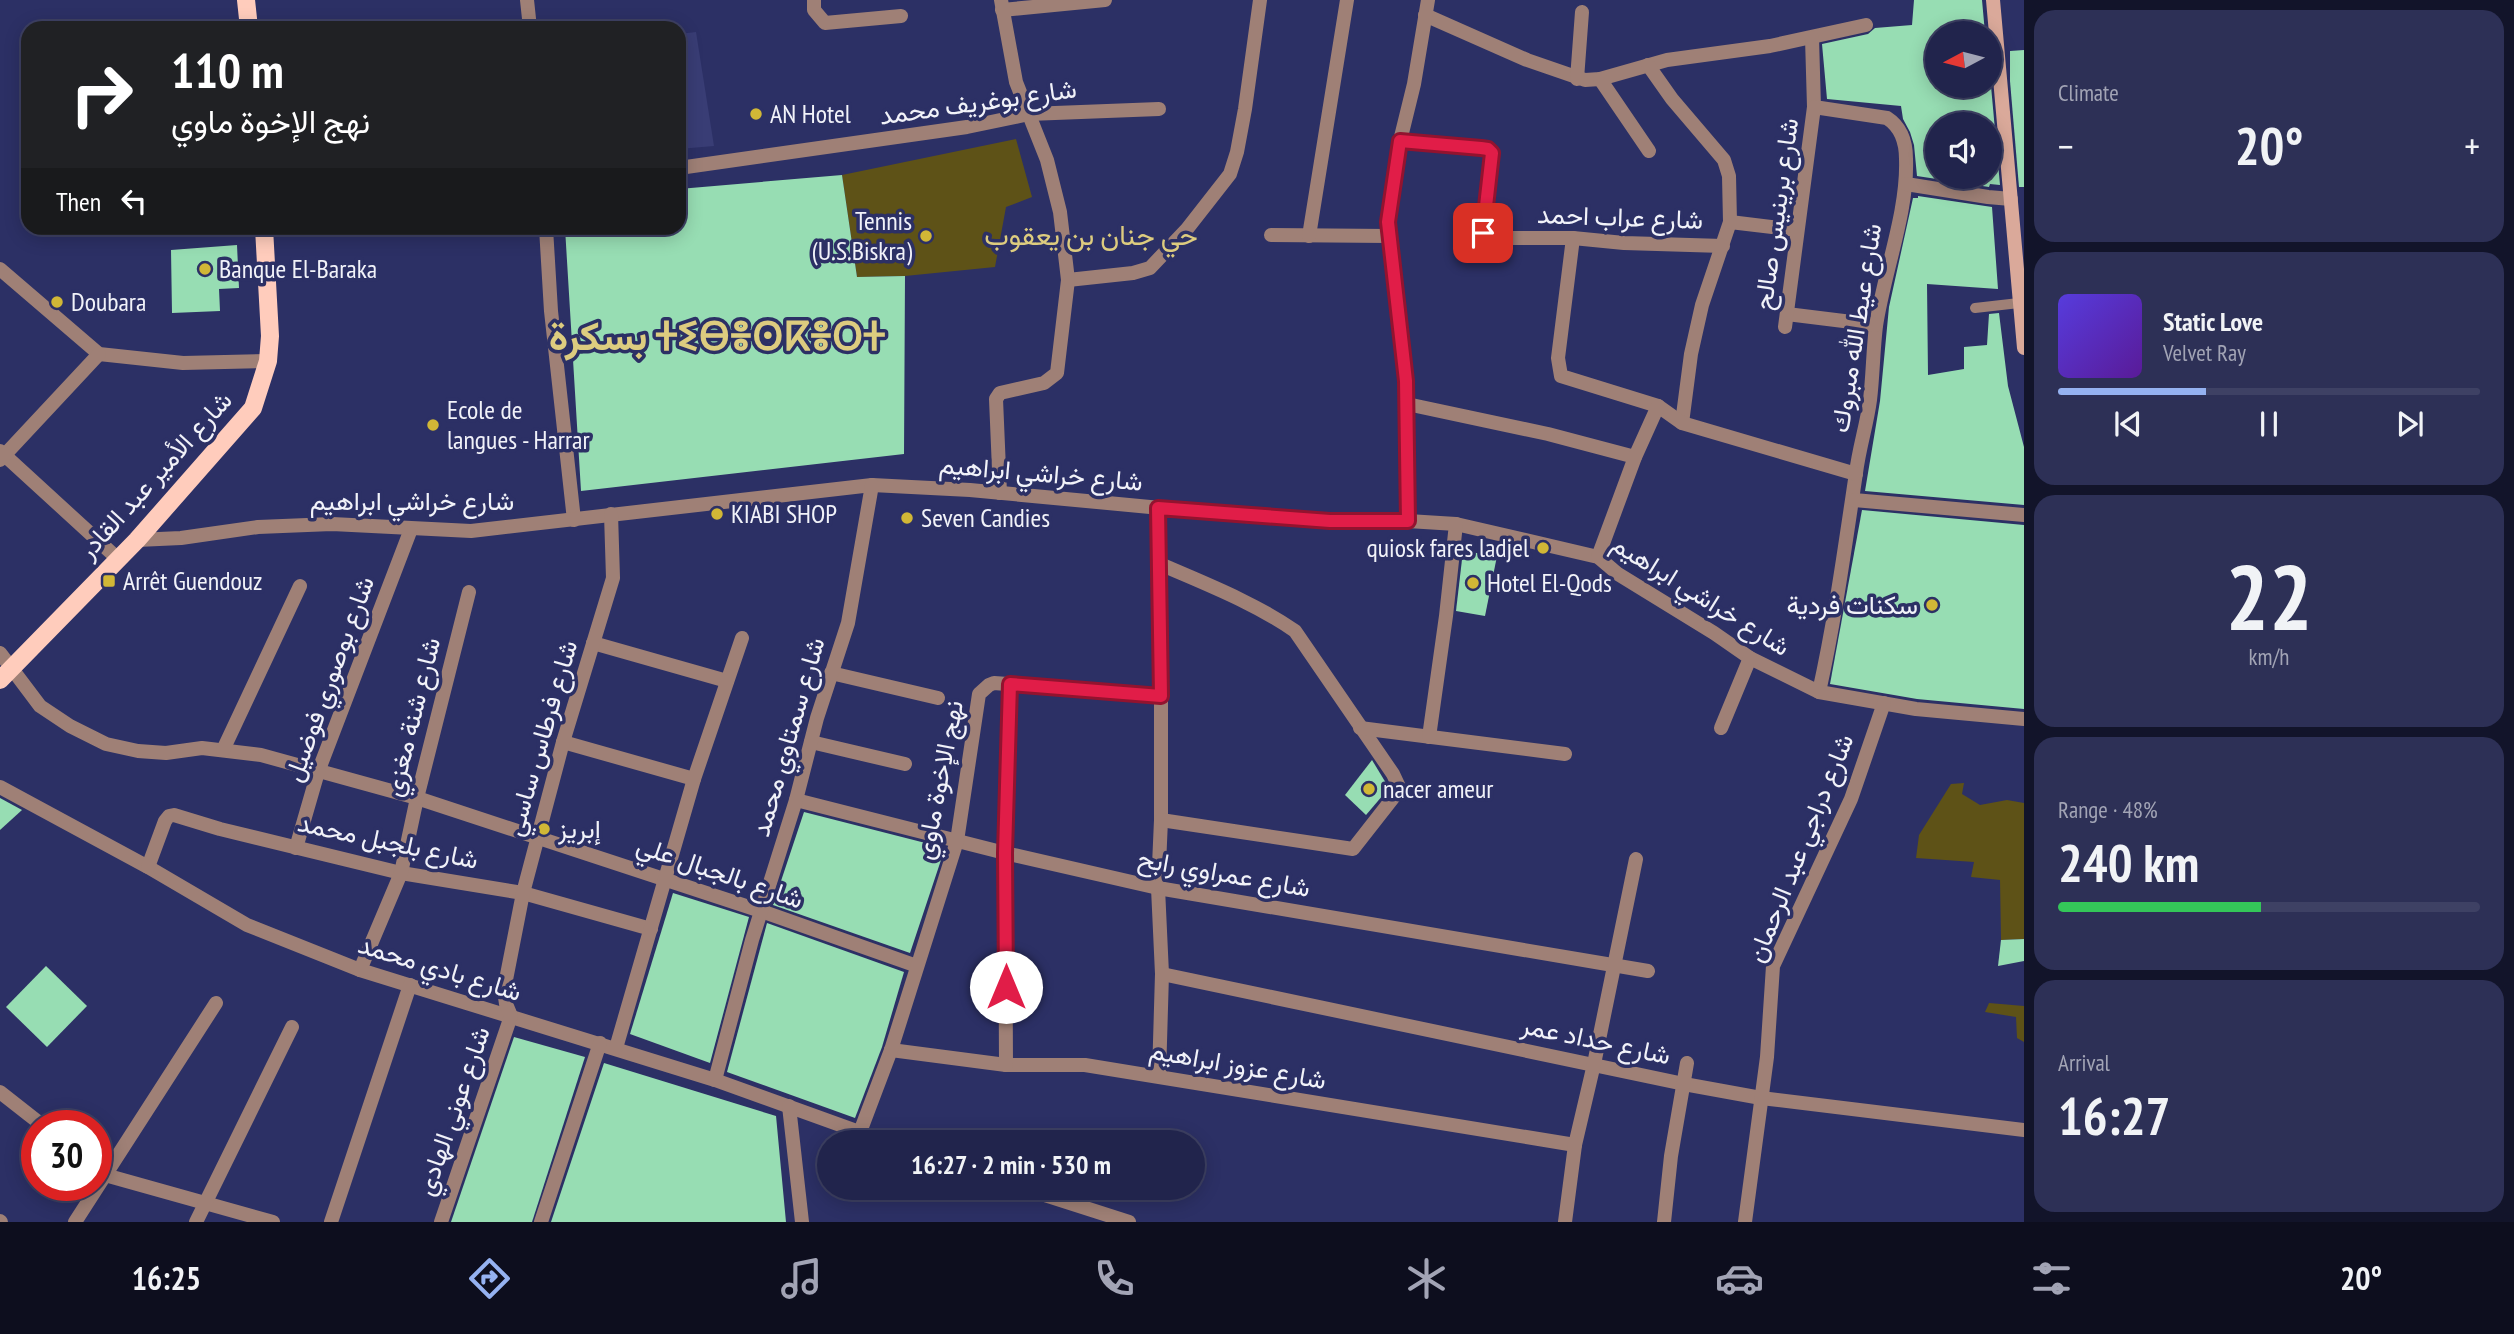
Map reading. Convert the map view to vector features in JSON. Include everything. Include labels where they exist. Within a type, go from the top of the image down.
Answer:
[{"type":"main road","points":[[246,0],[248,21]]},
{"type":"main road","points":[[1993,0],[2024,348]]},
{"type":"main road","name":"شارع الأمير عبد القادر","points":[[6,674],[137,540],[253,408],[268,361],[270,336],[264,235]]},
{"type":"street","points":[[527,0],[529,21]]},
{"type":"street","points":[[814,0],[814,10],[825,23],[901,16]]},
{"type":"street","points":[[1000,493],[996,399],[1000,393],[1044,383],[1057,373],[1068,280],[1060,212],[1047,160],[1016,82],[1002,5],[1105,0]]},
{"type":"street","points":[[1068,280],[1133,273],[1150,268],[1187,229],[1230,174],[1245,110],[1260,0]]},
{"type":"street","points":[[1309,236],[1347,0]]},
{"type":"street","points":[[1408,521],[1407,404],[1398,277],[1389,236],[1391,187],[1415,84],[1427,7],[1502,50],[1577,79],[1600,79],[1676,58],[1735,52],[1866,25]]},
{"type":"street","points":[[1577,79],[1582,12]]},
{"type":"street","points":[[1812,38],[1814,107]]},
{"type":"street","points":[[1648,65],[1672,99],[1724,160],[1729,176],[1730,222],[1702,305],[1691,354],[1682,423]]},
{"type":"street","points":[[1600,79],[1649,151]]},
{"type":"street","name":"شارع عيط الله مبروك","points":[[1814,107],[1875,116],[1895,123],[1901,132],[1906,156],[1906,184],[1876,325],[1870,400],[1819,692]]},
{"type":"street","name":"شارع برينيس صالح","points":[[1814,107],[1786,321],[1876,325]]},
{"type":"street","name":"شارع بوغريف محمد","points":[[686,167],[941,131],[1029,114],[1159,109]]},
{"type":"street","name":"شارع عراب احمد","points":[[1400,141],[1481,148],[1492,153],[1483,233],[1485,236],[1723,246]]},
{"type":"street","points":[[1906,184],[2011,199]]},
{"type":"street","points":[[1730,222],[1797,230]]},
{"type":"street","points":[[546,235],[551,311],[574,520]]},
{"type":"street","points":[[1271,235],[1389,236]]},
{"type":"street","points":[[1573,238],[1558,358],[1561,376],[1658,406],[1682,423],[1856,474]]},
{"type":"street","points":[[0,270],[99,354],[183,363],[268,361]]},
{"type":"street","points":[[99,354],[2,455],[117,558]]},
{"type":"street","points":[[1407,404],[1548,434],[1636,457]]},
{"type":"street","points":[[1598,557],[1658,406]]},
{"type":"street","name":"شارع خراشي ابراهيم","points":[[137,540],[181,538],[258,527],[332,524],[471,531],[873,485],[1330,521],[1456,524],[1598,557],[1618,574],[1750,658],[1819,692],[1884,703],[2024,719]]},
{"type":"street","name":"شارع سمتاوي محمد","points":[[715,1080],[761,911],[848,623],[873,485]]},
{"type":"street","points":[[1854,500],[2024,515]]},
{"type":"street","points":[[1158,508],[1161,696],[1158,888],[1162,974],[1159,1076]]},
{"type":"street","name":"شارع فرطاس ساسي","points":[[511,1016],[504,990],[523,893],[563,742],[613,578],[611,514]]},
{"type":"street","points":[[1429,737],[1456,524]]},
{"type":"street","name":"شارع بوصوري فوضيل","points":[[296,848],[318,772],[411,529]]},
{"type":"street","points":[[1160,564],[1242,600],[1295,631],[1393,774],[1400,789],[1353,849],[1161,820]]},
{"type":"street","points":[[223,750],[300,586]]},
{"type":"street","name":"شارع شنة مغزي","points":[[360,970],[401,873],[469,592]]},
{"type":"street","points":[[616,1048],[694,779],[743,638]]},
{"type":"street","points":[[593,643],[727,681]]},
{"type":"street","name":"شارع بالجبال علي","points":[[0,653],[6,674],[40,706],[70,726],[106,744],[138,751],[166,753],[202,748],[261,755],[417,798],[539,836],[917,967]]},
{"type":"street","points":[[1721,728],[1750,658]]},
{"type":"street","points":[[831,673],[938,698]]},
{"type":"street","points":[[1006,1065],[1005,853],[1010,684]]},
{"type":"street","name":"نهج الإخوة ماوي","points":[[861,1130],[891,1049],[957,841],[979,694],[989,685],[1010,684],[1161,696]]},
{"type":"street","name":"شارع دراجي عبد الرحمان","points":[[1745,1222],[1767,1057],[1773,966],[1847,808],[1884,703]]},
{"type":"street","points":[[1360,728],[1565,754]]},
{"type":"street","points":[[563,742],[694,779]]},
{"type":"street","points":[[811,742],[905,764]]},
{"type":"street","name":"شارع بادي محمد","points":[[0,787],[148,867],[247,925],[360,970],[715,1080],[855,1130]]},
{"type":"street","name":"شارع عمراوي رابح","points":[[796,800],[1005,853],[1158,888],[1648,971]]},
{"type":"street","name":"شارع بلجبل محمد","points":[[148,867],[165,821],[174,815],[401,873],[523,893],[651,929]]},
{"type":"street","points":[[1565,1222],[1575,1145],[1636,859]]},
{"type":"street","name":"شارع حداد عمر","points":[[1162,974],[1761,1098],[2024,1130]]},
{"type":"street","points":[[331,1222],[410,985]]},
{"type":"street","points":[[112,1155],[216,1003]]},
{"type":"street","name":"شارع عوني الهادي","points":[[442,1222],[511,1016]]},
{"type":"street","points":[[196,1222],[292,1027]]},
{"type":"street","points":[[541,1222],[600,1043]]},
{"type":"street","name":"شارع عزوز ابراهيم","points":[[891,1049],[1006,1065],[1086,1065],[1575,1145]]},
{"type":"street","points":[[1664,1222],[1671,1156],[1687,1063]]},
{"type":"street","points":[[0,1092],[23,1110]]},
{"type":"street","points":[[789,1106],[802,1222]]},
{"type":"street","points":[[112,1174],[273,1222]]},
{"type":"street","points":[[1060,1200],[1129,1222]]},
{"type":"street","points":[[75,1222],[86,1201]]},
{"type":"lane","points":[[1975,308],[2019,303]]},
{"type":"shaded area","points":[[696,32],[714,146],[686,148],[686,33]]},
{"type":"shaded area","name":"Tennis (U.S.Biskra)","points":[[1016,139],[1032,197],[1006,207],[995,267],[905,276],[857,277],[842,175]]},
{"type":"shaded area","points":[[1964,783],[1962,794],[1980,805],[2007,800],[2024,803],[2024,939],[2001,940],[2000,880],[1971,877],[1974,862],[1916,858],[1919,835],[1951,784]]},
{"type":"shaded area","points":[[1989,1003],[2024,1006],[2024,1042],[2017,1038],[2016,1017],[1985,1012]]},
{"type":"building","points":[[1914,0],[1982,0],[1984,21],[1925,21],[1925,98],[1992,98],[1993,112],[1925,112],[1925,177],[1917,176],[1914,145],[1903,119],[1901,106],[1827,99],[1822,44],[1868,34],[1875,28],[1912,25]]},
{"type":"building","points":[[2024,50],[2024,187],[2019,187],[2010,51]]},
{"type":"building","points":[[842,175],[857,277],[905,276],[904,454],[581,491],[565,235],[686,235],[686,188]]},
{"type":"building","points":[[1918,196],[1992,207],[1998,289],[1927,284],[1928,375],[1964,369],[1964,347],[1987,345],[1989,314],[1999,313],[2008,386],[2024,447],[2024,505],[1865,491],[1880,401],[1889,307],[1913,198]]},
{"type":"building","name":"Banque El-Baraka","points":[[237,245],[239,288],[219,289],[220,311],[172,313],[171,250]]},
{"type":"building","name":"سكنات فردية","points":[[1862,510],[2024,525],[2024,709],[1917,699],[1830,684]]},
{"type":"building","name":"Hotel El-Qods","points":[[1463,551],[1497,556],[1485,616],[1456,611]]},
{"type":"building","name":"nacer ameur","points":[[1372,760],[1389,788],[1366,815],[1345,795]]},
{"type":"building","points":[[0,798],[22,810],[0,830]]},
{"type":"building","points":[[804,812],[945,848],[910,953],[773,905]]},
{"type":"building","points":[[673,893],[749,917],[710,1063],[630,1034]]},
{"type":"building","points":[[767,923],[904,972],[882,1047],[855,1118],[727,1072]]},
{"type":"building","points":[[2024,939],[2024,961],[1998,966],[2001,940]]},
{"type":"building","points":[[46,966],[87,1006],[47,1047],[6,1007]]},
{"type":"building","points":[[514,1037],[585,1057],[532,1222],[451,1222]]},
{"type":"building","points":[[604,1063],[776,1116],[786,1222],[551,1222]]},
{"type":"place","name":"AN Hotel","points":[[756,114]]},
{"type":"place","name":"Tennis (U.S.Biskra)","points":[[926,236]]},
{"type":"place","name":"Banque El-Baraka","points":[[205,269]]},
{"type":"place","name":"Doubara","points":[[57,302]]},
{"type":"place","name":"Ecole de langues - Harrar","points":[[433,425]]},
{"type":"place","name":"KIABI SHOP","points":[[717,514]]},
{"type":"place","name":"Seven Candies","points":[[907,518]]},
{"type":"place","name":"quiosk fares ladjel","points":[[1543,548]]},
{"type":"place","name":"Arrêt Guendouz","points":[[109,581]]},
{"type":"place","name":"Hotel El-Qods","points":[[1473,583]]},
{"type":"place","name":"سكنات فردية","points":[[1932,605]]},
{"type":"place","name":"nacer ameur","points":[[1369,789]]},
{"type":"place","name":"إبريز","points":[[544,829]]},
{"type":"district","name":"حي جنان بن يعقوب","points":[[1091,235]]},
{"type":"district","name":"بسكرة ⵜⵉⴱⴻⵙⴽⴻⵔⵜ","points":[[717,336]]},
{"type":"route","points":[[1006,987],[1005,853],[1010,684],[1161,696],[1158,508],[1330,521],[1408,521],[1406,381],[1388,222],[1391,187],[1400,141],[1481,148],[1492,153],[1483,233]]}]
